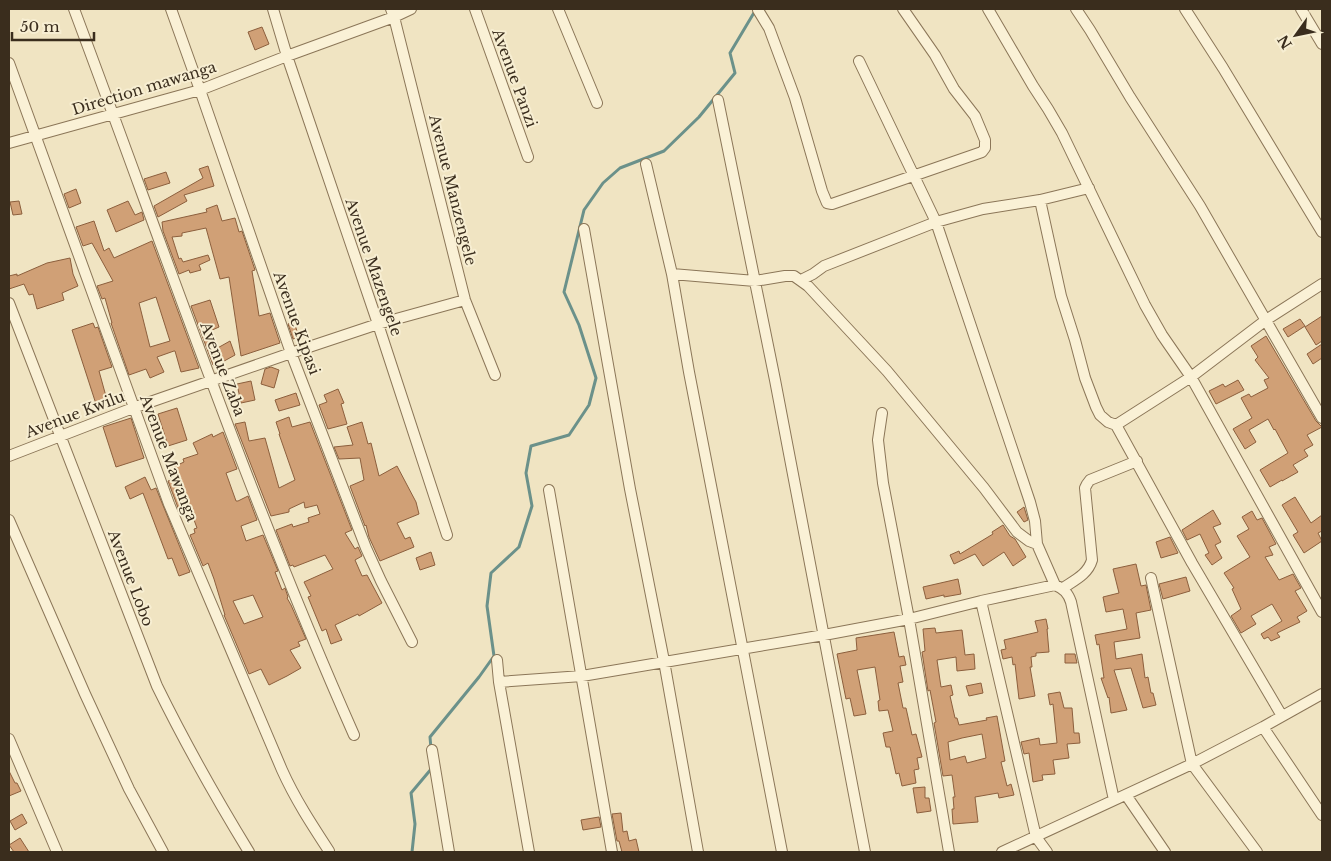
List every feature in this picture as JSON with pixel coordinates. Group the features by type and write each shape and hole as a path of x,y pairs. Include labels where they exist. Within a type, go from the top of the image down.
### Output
{"street":[{"name":"Avenue Zaba","path":"74,9 211,381 312,640 354,735"},
{"name":"Avenue Kipasi","path":"171,9 291,353 366,548 412,642"},
{"name":"Avenue Mazengele","path":"273,9 447,535"},
{"name":"Direction mawanga","path":"9,144 200,90 393,13 411,9"},
{"name":"Avenue Panzi","path":"475,9 528,157"},
{"path":"558,9 597,103"},
{"path":"758,10 769,28 795,98 822,192 827,203 832,204 982,152 985,148 985,140 975,116 954,89 903,9"},
{"path":"988,9 1062,133 1145,305 1162,335 1191,377 1322,612"},
{"path":"1076,9 1200,206 1322,418"},
{"path":"1185,9 1228,76 1322,232"},
{"path":"1301,9 1322,44"},
{"name":"Avenue Manzengele","path":"393,13 465,300 495,375"},
{"path":"859,61 936,222 1030,502 1038,544 1059,586 1068,594 1072,602 1114,800"},
{"name":"Avenue Mawanga","path":"9,63 169,504 269,742 292,792 329,851"},
{"path":"718,100 755,281 865,852"},
{"path":"646,164 672,274 688,372 782,852"},
{"path":"801,280 824,266 936,222 983,209 1040,200 1089,188"},
{"path":"1040,200 1061,296 1085,378 1096,407 1100,415 1108,422 1116,425 1192,562 1282,716"},
{"path":"584,229 630,490 664,661 698,852"},
{"path":"672,274 755,281 794,276 801,280 887,371 1018,532 1029,541 1038,544"},
{"path":"1116,425 1191,377 1266,320 1322,284"},
{"name":"Avenue Kwilu","path":"9,456 134,408 291,353 378,324 465,300"},
{"name":"Avenue Lobo","path":"9,303 157,686 179,731 249,852"},
{"path":"882,413 878,440 883,483 909,619 949,852"},
{"path":"499,682 582,676 824,635 909,619 981,601 1059,586 1087,571 1092,560 1085,488 1087,484 1090,480 1137,462"},
{"path":"549,490 612,852"},
{"path":"9,520 129,789 163,852"},
{"path":"1151,578 1192,764 1258,852"},
{"path":"981,601 1036,837 1047,852"},
{"path":"497,660 499,682 530,852"},
{"path":"1002,852 1192,764 1322,694"},
{"path":"1263,727 1322,815"},
{"path":"9,738 57,852"},
{"path":"432,750 449,852"},
{"path":"1126,795 1165,852"}],"building":[{"path":"262,27 269,44 255,50 248,32"},
{"path":"208,166 214,186 184,195 187,201 158,217 154,206 203,178 199,169"},
{"path":"166,172 170,183 148,190 144,179"},
{"path":"76,189 81,203 69,208 64,194"},
{"path":"19,201 22,214 13,215 10,202"},
{"path":"128,201 135,215 142,212 144,220 116,232 107,210"},
{"path":"217,205 222,221 235,218 239,232 242,231 255,270 252,271 259,316 270,313 280,343 241,356 229,277 220,279 206,228 182,233 182,236 172,237 179,259 181,258 183,262 208,255 210,260 199,265 201,270 190,273 189,270 179,274 163,231 162,222 207,212 206,209"},
{"path":"94,221 104,251 109,248 114,258 152,241 199,368 181,372 174,351 157,357 164,372 150,378 146,369 129,375 111,323 105,298 102,299 97,286 113,281 92,243 83,246 76,227","holes":["156,297 170,341 150,347 139,303"]},
{"path":"70,258 73,274 78,286 62,293 64,300 37,309 33,294 29,295 24,284 9,289 9,276 17,274 17,276 47,263"},
{"path":"210,300 219,327 210,331 214,350 230,341 235,355 217,365 213,365 191,306"},
{"path":"1322,316 1322,341 1316,345 1305,327"},
{"path":"1300,319 1305,326 1288,337 1283,329"},
{"path":"294,322 299,337 293,339 288,324"},
{"path":"93,323 95,328 98,327 112,367 99,371 107,400 96,404 72,330"},
{"path":"1266,336 1316,421 1322,427 1307,435 1313,445 1304,450 1308,456 1293,465 1298,472 1270,487 1260,470 1288,453 1275,429 1268,419 1249,430 1256,442 1245,449 1233,429 1252,418 1241,398 1249,394 1251,397 1268,388 1264,380 1269,378 1255,360 1258,357 1251,346"},
{"path":"1322,344 1322,358 1313,364 1307,354"},
{"path":"271,367 279,370 274,388 261,384 265,369"},
{"path":"1238,380 1244,390 1216,404 1209,391 1223,384 1225,387"},
{"path":"251,381 255,400 241,403 237,384"},
{"path":"338,389 344,403 341,404 347,424 328,429 319,405 327,402 324,395"},
{"path":"296,393 300,405 279,411 275,400"},
{"path":"177,408 187,440 168,446 158,414"},
{"path":"289,417 292,427 310,422 352,530 345,533 355,549 358,547 362,556 355,560 362,576 367,575 382,603 359,616 358,614 335,625 342,640 331,644 326,629 322,631 308,597 311,596 304,582 333,569 325,555 294,567 293,565 290,566 276,530 292,524 293,527 309,522 308,518 320,514 317,505 305,508 304,502 289,509 289,512 271,516 235,424 245,422 249,441 265,438 279,488 295,480 276,422"},
{"path":"131,418 144,458 116,467 103,427"},
{"path":"362,422 368,444 371,443 379,476 397,466 416,502 419,514 397,523 405,539 410,537 414,547 380,561 350,486 364,480 360,458 339,459 334,447 353,445 347,427"},
{"path":"223,432 237,469 226,473 236,501 248,496 257,520 241,526 246,541 263,535 278,571 275,572 282,590 285,588 287,598 306,639 298,642 300,646 290,650 301,668 269,685 261,669 249,674 224,615 208,563 203,566 190,535 195,533 194,529 197,528 190,509 180,513 168,481 171,480 167,470 184,462 183,459 198,454 193,443 212,434 213,437","holes":["253,595 263,617 244,624 233,601"]},
{"path":"145,477 151,490 156,488 190,572 179,576 172,558 168,559 143,493 130,499 125,487"},
{"path":"1295,497 1311,523 1322,515 1322,531 1318,533 1322,541 1304,553 1293,535 1298,532 1282,505"},
{"path":"1024,507 1028,520 1024,522 1017,512"},
{"path":"1213,510 1221,524 1213,527 1221,542 1215,545 1222,558 1212,565 1205,555 1209,553 1200,534 1187,540 1182,530"},
{"path":"1252,511 1257,520 1262,518 1276,544 1269,547 1273,555 1265,557 1279,580 1293,574 1301,588 1295,591 1307,611 1297,617 1300,622 1277,633 1280,637 1271,641 1268,637 1264,639 1261,634 1282,621 1272,604 1251,616 1256,624 1241,633 1231,616 1241,609 1232,589 1234,588 1224,573 1250,557 1237,536 1249,529 1242,517"},
{"path":"1003,525 1010,536 1015,539 1026,557 1013,566 1004,552 983,566 975,554 954,564 950,555 959,551 960,554 993,534 992,532"},
{"path":"1170,537 1178,553 1161,558 1156,542"},
{"path":"431,552 435,565 420,570 416,558"},
{"path":"1136,564 1141,586 1146,585 1151,610 1136,613 1140,638 1114,642 1116,659 1142,654 1145,678 1148,677 1151,693 1153,693 1156,705 1143,708 1131,668 1114,670 1127,710 1111,713 1109,697 1101,678 1104,678 1099,644 1097,645 1095,635 1127,629 1123,609 1106,612 1103,597 1119,593 1113,569"},
{"path":"1186,577 1190,591 1163,599 1159,584"},
{"path":"958,579 961,594 926,599 923,587"},
{"path":"1046,619 1049,652 1036,653 1036,656 1031,657 1032,667 1030,667 1035,696 1019,699 1015,664 1013,665 1012,657 1003,659 1001,650 1006,649 1004,640 1038,632 1035,621"},
{"path":"935,628 936,633 962,630 965,655 974,654 975,669 957,671 956,657 937,660 941,687 951,685 953,695 950,696 955,718 957,718 959,725 987,720 986,718 997,716 1005,761 1001,762 1007,786 1011,784 1014,795 999,798 998,793 975,797 978,822 953,824 952,809 954,809 953,797 955,797 952,775 943,776 934,723 936,722 930,690 928,691 922,652 925,651 923,629","holes":["982,734 986,758 967,763 965,756 950,760 948,742"]},
{"path":"894,632 899,657 904,656 906,665 900,666 903,682 898,683 903,708 906,708 912,735 916,734 922,757 917,758 919,769 914,770 916,783 902,786 899,773 896,774 890,747 886,747 883,733 893,731 888,710 879,711 878,701 880,700 875,667 857,670 866,714 854,716 850,698 846,699 837,654 857,650 856,638"},
{"path":"1065,654 1075,654 1077,663 1065,663"},
{"path":"981,683 983,693 969,696 966,686"},
{"path":"1060,692 1064,708 1072,708 1074,733 1079,733 1080,743 1067,744 1069,758 1053,760 1055,774 1042,775 1043,780 1033,782 1029,753 1024,754 1021,742 1039,738 1040,745 1057,743 1053,704 1050,705 1048,694"},
{"path":"9,771 21,791 9,796"},
{"path":"925,787 925,798 929,798 931,811 917,813 913,788"},
{"path":"621,813 623,832 627,831 629,841 636,839 639,852 622,852 619,841 617,841 612,814"},
{"path":"22,814 27,823 15,830 10,821"},
{"path":"599,817 601,827 583,830 581,820"},
{"path":"20,838 29,852 14,852 9,845"}],"waterway":[{"path":"431,749 430,737 494,656 487,606 491,573 519,547 532,506 526,473 531,446 569,435 589,405 596,378 579,325 564,292 584,210 603,183 620,168 664,151 699,117 735,73 730,53 755,11"},
{"path":"412,852 415,824 411,793 432,766"}]}
